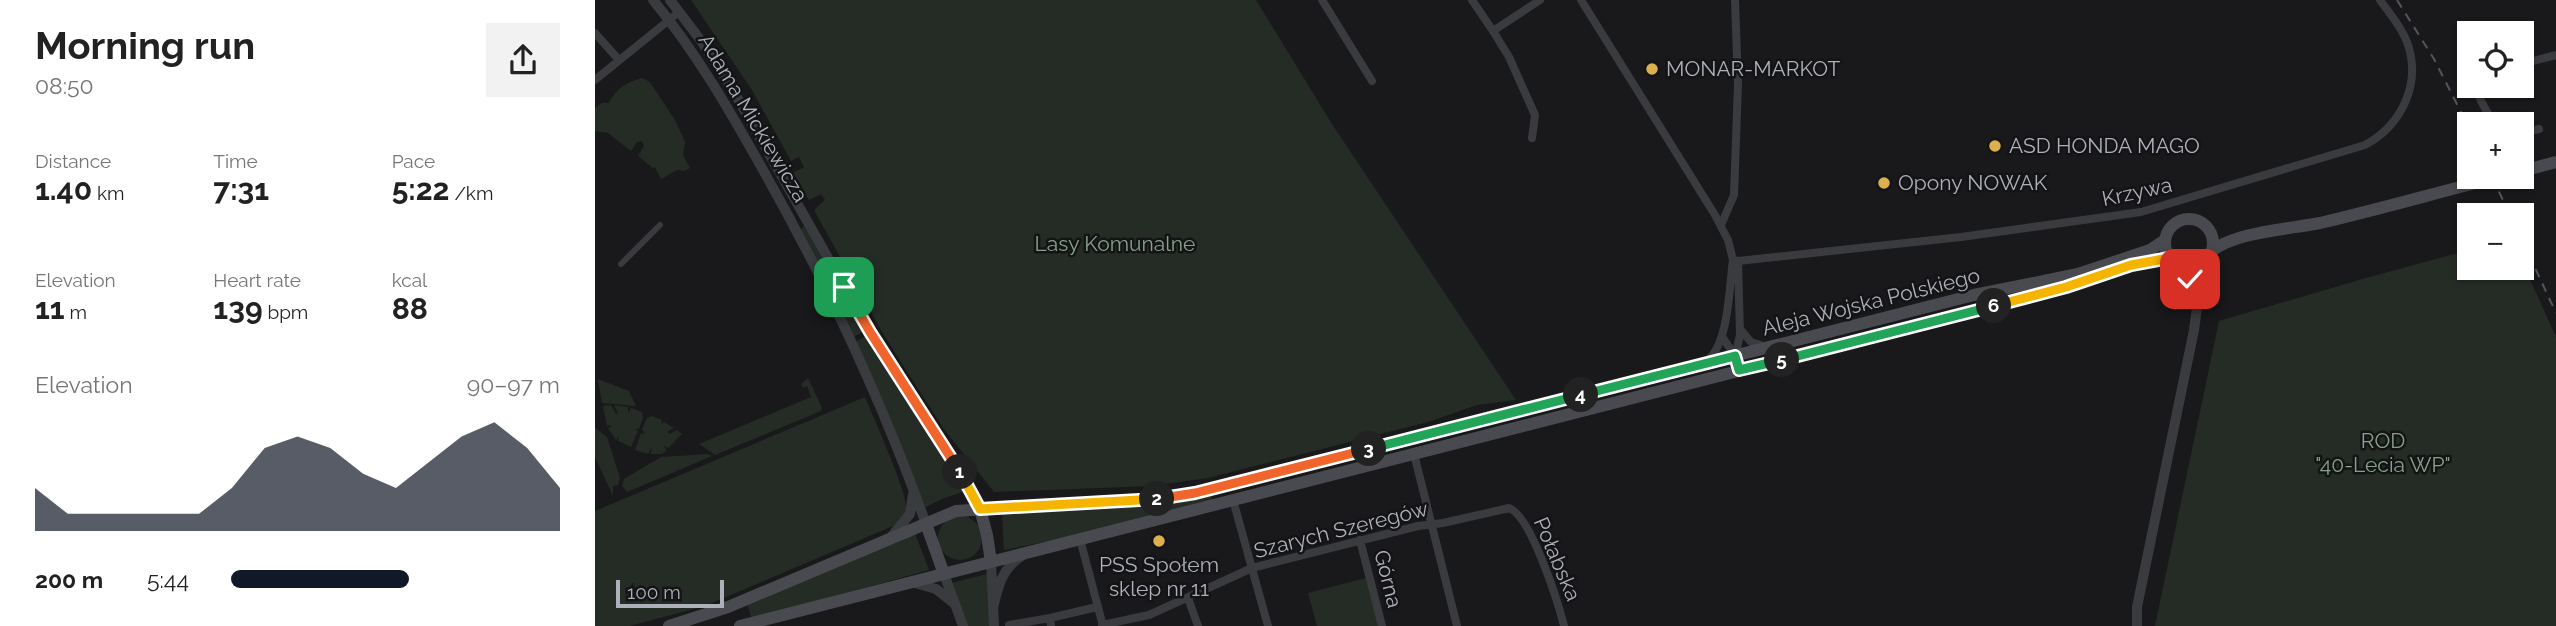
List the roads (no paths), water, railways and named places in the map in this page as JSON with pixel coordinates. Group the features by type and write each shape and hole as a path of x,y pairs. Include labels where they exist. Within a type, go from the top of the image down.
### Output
{"main road":[{"path":"2534,168 2556,162"},
{"path":"2257,234 2220,234 2197,220 2183,220 2170,228 2165,240 2169,258 2186,267 2195,266 2223,244 2257,234 2328,221 2457,188"},
{"path":"2207,257 2213,242 2208,229"},
{"name":"Aleja Wojska Polskiego","path":"926,524 956,511 1183,496 2002,288 2078,274 2150,250 2165,240"},
{"name":"Aleja Wojska Polskiego","path":"944,574 2066,287 2131,265 2169,258"},
{"path":"1848,327 1851,342"},
{"path":"1461,426 1464,440"},
{"path":"980,509 991,562"},
{"path":"669,626 728,607 926,524 944,574 740,626"}],"street":[{"name":"Adama Mickiewicza","path":"653,0 719,92 793,223 871,383 926,524"},
{"name":"Adama Mickiewicza","path":"670,0 728,82 870,332 964,479 980,509"},
{"path":"1322,0 1372,81"},
{"path":"1472,0 1509,57 1535,115 1532,138"},
{"path":"1493,31 1541,0"},
{"path":"1581,0 1721,225 1736,261 1740,329 1735,356"},
{"path":"1721,225 1734,195 1738,84 1735,0"},
{"name":"Krzywa","path":"1736,261 1961,237 2141,212 2365,145 2396,120 2408,99 2412,75 2410,53 2404,34 2380,0"},
{"path":"595,80 679,12"},
{"path":"595,33 619,61"},
{"path":"2534,61 2556,55"},
{"path":"2534,131 2539,130"},
{"name":"Adama Mickiewicza","path":"793,223 805,217"},
{"path":"621,264 660,225"},
{"path":"2130,626 2137,607 2207,257"},
{"path":"1698,365 1711,358 1723,338 1736,261"},
{"path":"2186,267 2195,310"},
{"path":"1740,329 1751,342 1774,346"},
{"path":"1723,338 1735,356 1739,370"},
{"path":"1414,454 1457,626"},
{"path":"890,539 911,514 913,488"},
{"path":"1233,500 1268,626"},
{"name":"Szarych Szeregów","path":"1102,626 1137,622 1252,568 1360,540 1513,508"},
{"name":"Połabska","path":"1513,508 1524,523 1542,562 1564,626"},
{"path":"1080,539 1102,626"},
{"name":"Górna","path":"1360,540 1382,626"},
{"path":"993,608 1001,577 1010,565 1025,553"},
{"path":"991,562 994,626"},
{"path":"944,574 963,626"},
{"path":"903,584 929,586 955,604"},
{"path":"1188,598 1198,626"},
{"path":"1009,625 1050,622 1097,607"},
{"path":"2137,607 2137,626"}],"railway":[{"path":"2397,0 2434,59 2461,112"},
{"path":"2498,189 2504,203"},
{"path":"2534,266 2556,313"}],"place":[{"name":"MONAR-MARKOT","path":"1652,69"},
{"name":"ASD HONDA MAGO","path":"1995,146"},
{"name":"Opony NOWAK","path":"1884,183"},
{"name":"PSS Społem sklep nr 11","path":"1159,541"}],"park label":[{"name":"Lasy Komunalne","path":"1115,244"},
{"name":"ROD \"40-Lecia WP\"","path":"2383,453"}]}
